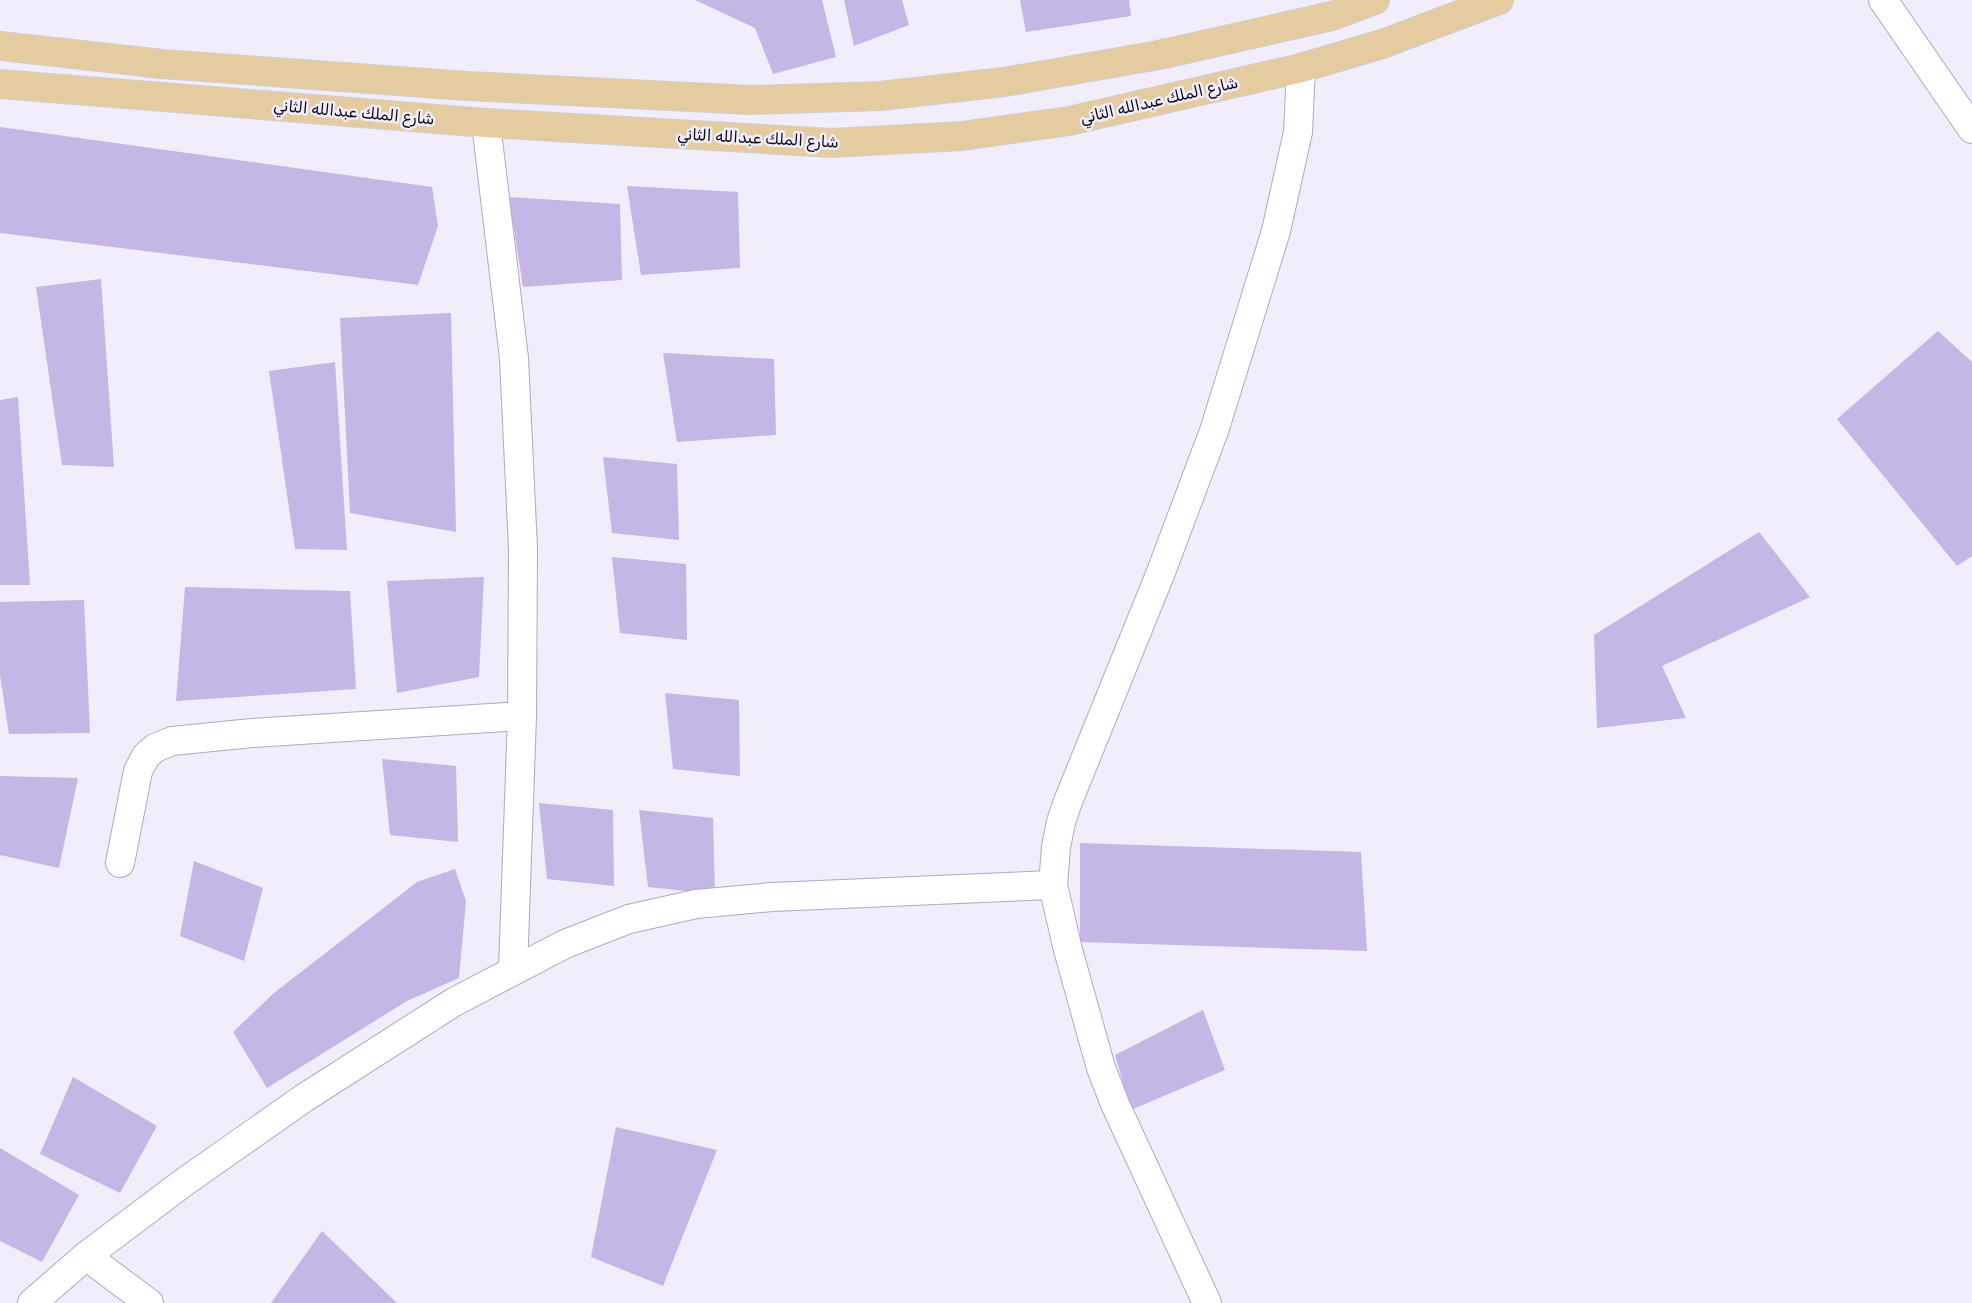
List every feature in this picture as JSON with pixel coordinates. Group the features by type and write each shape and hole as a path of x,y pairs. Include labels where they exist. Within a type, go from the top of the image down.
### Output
{"main road":[{"name":"شارع الملك عبدالله الثاني","path":"0,46 162,64 467,86 751,100 880,96 1004,82 1159,55 1336,8 1375,0"},
{"name":"شارع الملك عبدالله الثاني","path":"0,84 486,123 832,143 962,136 1069,121 1301,68 1382,44 1499,0"}],"street":[{"path":"1883,0 1972,129"},
{"path":"1207,1303 1132,1144 1104,1077 1068,950 1053,886 1056,848 1061,822 1161,572 1214,430 1276,231 1298,132 1301,68"},
{"path":"486,123 514,358 523,549 522,716 513,970"},
{"path":"120,862 138,772 146,756 156,748 172,742 252,733 522,716"},
{"path":"32,1303 86,1256 183,1183 304,1098 454,1002 565,944 629,919 696,904 772,896 1053,886"},
{"path":"86,1256 150,1303"}],"building":[{"path":"695,0 822,0 836,57 773,74 755,28"},
{"path":"844,0 902,0 909,25 854,46"},
{"path":"1020,0 1129,0 1131,16 1026,32"},
{"path":"0,127 432,187 438,226 418,285 0,233"},
{"path":"627,186 738,192 740,268 641,275"},
{"path":"509,197 620,204 622,280 523,287"},
{"path":"101,279 114,467 62,465 36,287"},
{"path":"451,313 456,532 350,513 340,318"},
{"path":"1938,331 1972,362 1972,556 1957,566 1837,419"},
{"path":"663,353 774,359 776,435 677,442"},
{"path":"335,362 347,550 295,549 269,371"},
{"path":"18,397 30,585 0,585 0,400"},
{"path":"603,457 677,464 679,540 612,533"},
{"path":"1759,532 1810,597 1662,666 1686,718 1597,728 1594,635"},
{"path":"612,557 686,564 687,640 620,633"},
{"path":"484,577 479,677 397,693 387,581"},
{"path":"185,587 350,591 356,689 176,701"},
{"path":"84,600 90,733 9,734 0,675 0,602"},
{"path":"665,693 739,700 740,776 673,769"},
{"path":"382,759 456,766 458,842 390,835"},
{"path":"0,776 78,778 59,868 0,855"},
{"path":"539,803 613,810 614,886 547,879"},
{"path":"639,810 713,818 715,894 648,887"},
{"path":"1080,843 1361,852 1367,951 1080,942"},
{"path":"194,861 263,888 244,961 180,936"},
{"path":"455,869 466,901 459,978 407,1001 267,1088 233,1032 274,993 417,882"},
{"path":"1203,1010 1225,1070 1131,1110 1115,1055"},
{"path":"73,1077 157,1126 120,1193 40,1154"},
{"path":"616,1127 717,1150 663,1286 591,1257"},
{"path":"0,1148 79,1195 42,1262 0,1241"},
{"path":"322,1231 397,1303 271,1303"}]}
